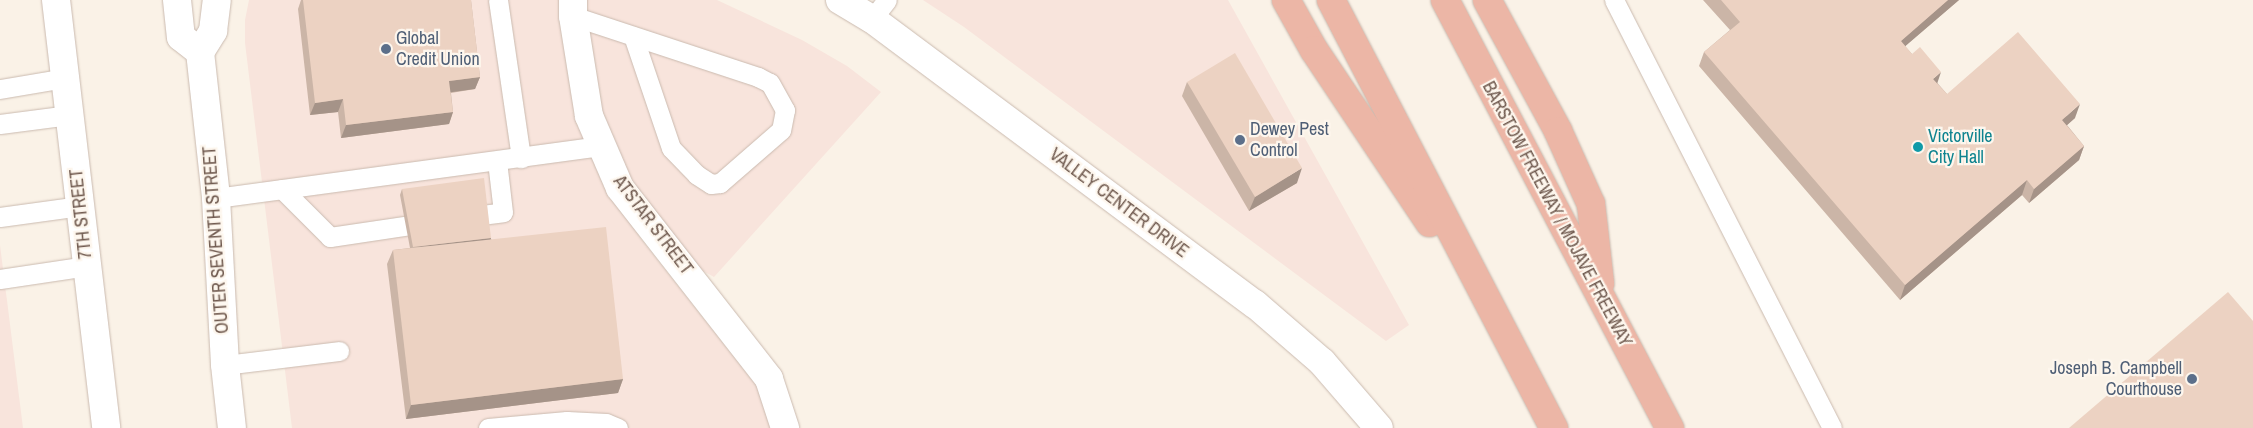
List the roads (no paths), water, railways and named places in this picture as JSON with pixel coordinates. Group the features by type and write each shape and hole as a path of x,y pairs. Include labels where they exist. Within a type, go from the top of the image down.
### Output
{"highway":[{"path":"1286,0 1314,50 1507,337"},
{"path":"1331,0 1554,428"},
{"name":"BARSTOW FREEWAY / MOJAVE FREEWAY","path":"1445,0 1670,428"},
{"path":"1487,0 1558,132 1591,204 1602,299"}],"street":[{"name":"7TH STREET","path":"56,0 106,428"},
{"path":"177,0 181,37 200,52 213,31 218,0"},
{"name":"VALLEY CENTER DRIVE","path":"840,0 880,9 1255,304 1322,362 1379,428"},
{"name":"ATSTAR STREET","path":"573,8 589,116 600,146 620,188 769,379 785,428"},
{"name":"OUTER SEVENTH STREET","path":"200,52 216,198 225,365 232,428"}],"lane":[{"path":"498,0 521,158"},
{"path":"1614,0 1832,428"},
{"path":"573,8 633,36 770,83 786,110 781,130 720,184 711,184 697,175 671,148 633,36"},
{"path":"0,89 65,78"},
{"path":"0,124 69,114"},
{"path":"216,198 600,146"},
{"path":"282,189 330,237 503,212 497,161"},
{"path":"0,217 80,206"},
{"path":"0,279 87,266"},
{"path":"225,365 339,351"},
{"path":"488,428 567,421 606,423 618,428"}],"place":[{"name":"Global Credit Union","path":"386,49"},
{"name":"Dewey Pest Control","path":"1240,140"},
{"name":"Victorville City Hall","path":"1918,147"},
{"name":"Joseph B. Campbell Courthouse","path":"2192,379"}]}
